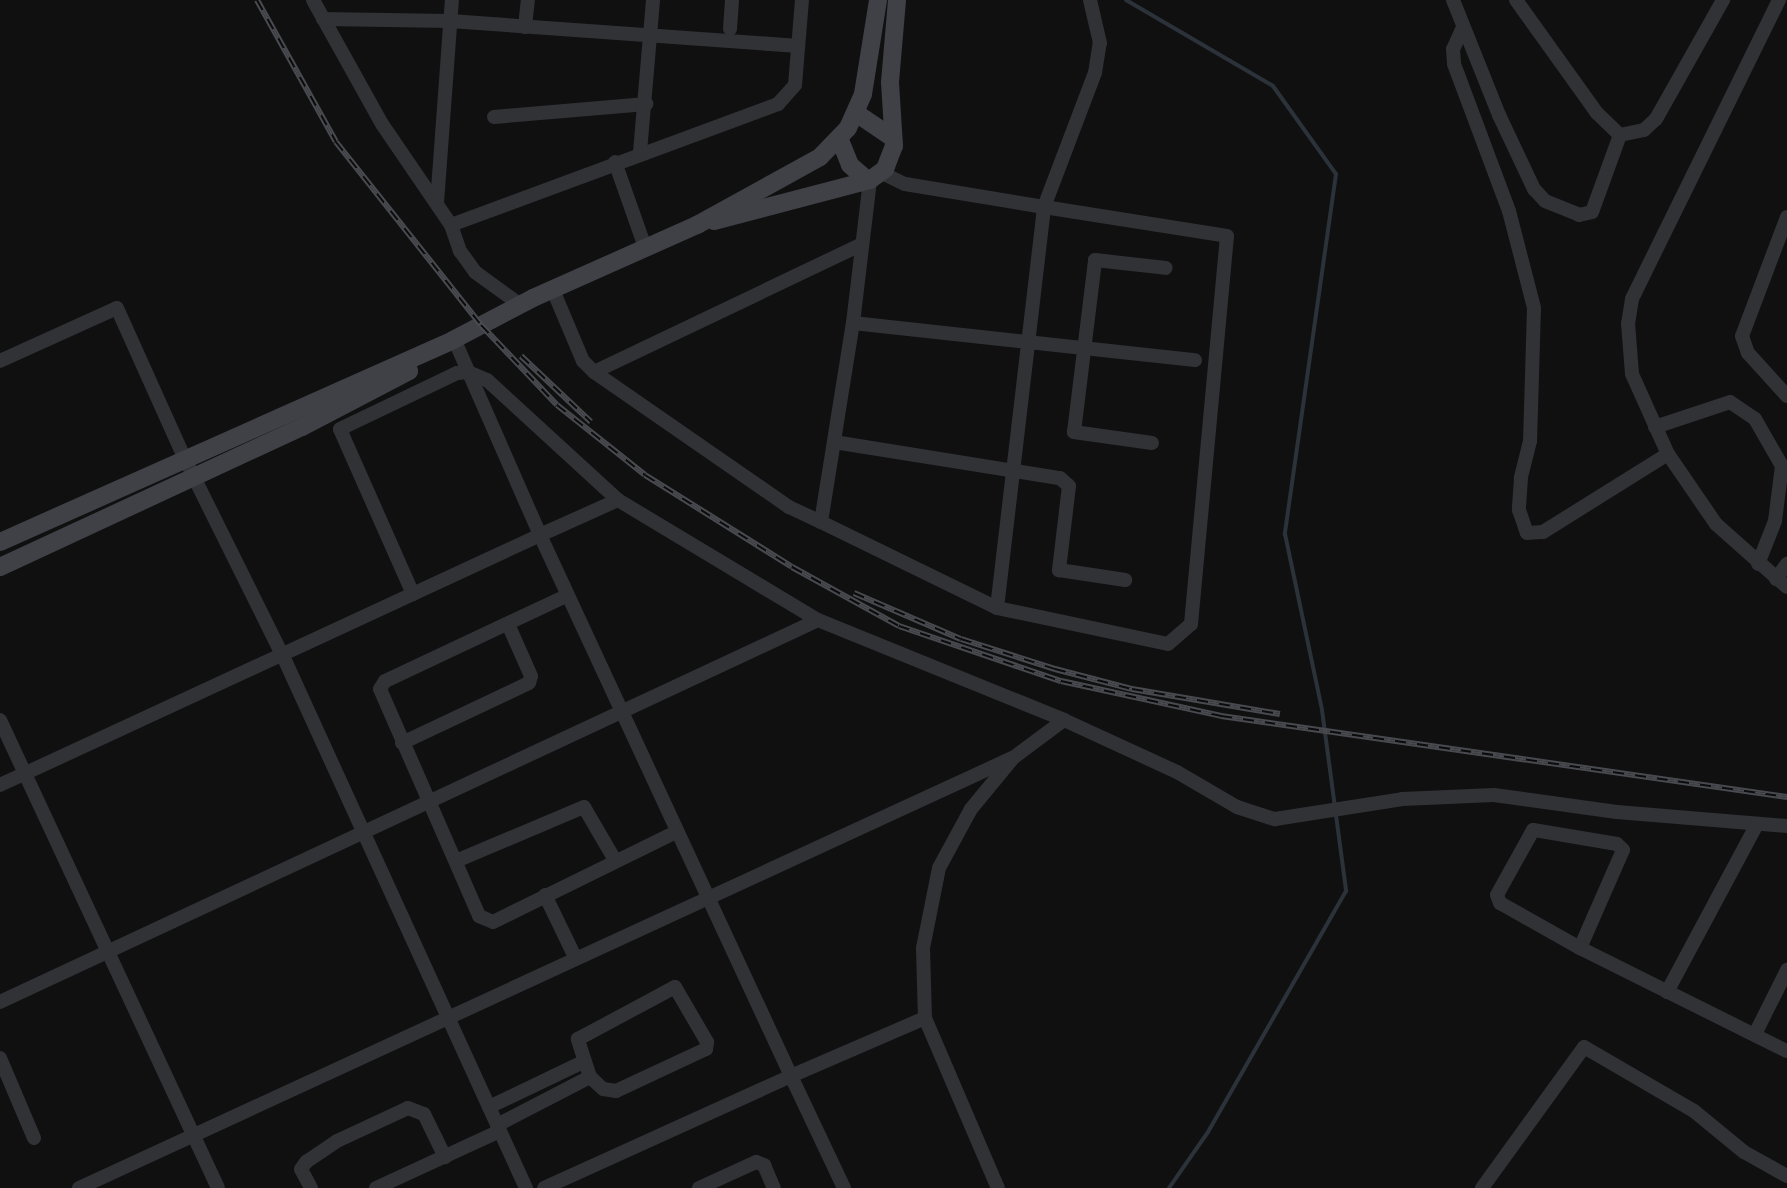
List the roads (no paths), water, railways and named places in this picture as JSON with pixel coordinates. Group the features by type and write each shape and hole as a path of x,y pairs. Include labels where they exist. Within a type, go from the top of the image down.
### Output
{"main road":[{"path":"0,567 194,476 327,403 519,304 697,225 820,157 840,140 856,113 874,45 878,0"},
{"path":"697,225 873,178 891,161 893,138 890,82 897,0"},
{"path":"856,113 893,138"},
{"path":"840,140 850,165 873,178"},
{"path":"0,542 185,459 458,348 526,314 554,290"}],"street":[{"path":"313,0 382,124 451,225 460,251 476,272 519,304"},
{"path":"437,203 452,0"},
{"path":"525,27 528,0"},
{"path":"640,152 646,104 653,0"},
{"path":"730,29 732,0"},
{"path":"451,225 640,152 778,104 795,85 802,0"},
{"path":"997,608 1015,467 1026,343 1044,207 1095,73 1100,44 1090,0"},
{"path":"1453,0 1526,174 1545,201 1579,216 1592,212 1620,135"},
{"path":"1516,0 1601,119 1620,135"},
{"path":"1620,135 1644,130 1656,119 1723,0"},
{"path":"1787,18 1776,6 1632,299 1632,374 1668,454 1700,504 1758,564 1782,583 1787,564"},
{"path":"323,19 450,21 798,46"},
{"path":"1463,27 1453,50 1454,64 1509,211 1534,308 1530,441 1521,478 1519,510 1527,533 1543,532 1668,454"},
{"path":"494,117 646,104"},
{"path":"615,162 645,247"},
{"path":"554,290 583,361 594,372 789,507 997,608 1168,644 1191,624 1227,236 873,178 862,244 853,322 820,522"},
{"path":"1787,218 1742,336 1748,353 1787,396"},
{"path":"594,372 862,244"},
{"path":"1152,443 1074,432 1095,260 1166,268"},
{"path":"0,361 117,308 185,459 283,656 526,1188"},
{"path":"853,322 1195,360"},
{"path":"458,348 566,597 844,1188"},
{"path":"340,429 468,372 487,380 618,500 818,620 1064,720 1177,772 1257,816 1298,818 1447,795 1494,795 1787,826"},
{"path":"1655,427 1730,402 1755,418 1782,466 1775,521 1758,564"},
{"path":"327,403 413,594"},
{"path":"834,442 1015,467 1060,478 1068,486 1059,570 1125,580"},
{"path":"0,785 618,500"},
{"path":"566,597 382,683 380,692 479,916 486,922 676,832"},
{"path":"0,1002 109,954 818,620"},
{"path":"402,743 529,683 531,676 508,624"},
{"path":"0,720 218,1188"},
{"path":"998,1188 925,1018 923,948 939,868 971,809 1014,758 1064,720"},
{"path":"79,1188 708,895 1014,758"},
{"path":"456,861 584,807 615,860"},
{"path":"1667,992 1757,824"},
{"path":"1580,948 1623,850 1617,844 1531,831 1497,898 1580,948 1787,1051"},
{"path":"545,896 575,957"},
{"path":"1755,1034 1787,970"},
{"path":"675,987 707,1042 703,1051 616,1091 603,1089 590,1077 583,1062 577,1041 584,1033 675,987"},
{"path":"544,1188 790,1076 925,1018"},
{"path":"1482,1188 1584,1047 1694,1111 1744,1152 1787,1176"},
{"path":"0,1058 34,1138"},
{"path":"489,1107 583,1062"},
{"path":"376,1188 445,1157 590,1077"},
{"path":"311,1188 301,1169 306,1162 408,1108 424,1114 445,1157"},
{"path":"699,1188 756,1161 764,1165 774,1188"}],"waterway":[{"path":"1126,0 1273,86 1336,174 1285,534 1322,710 1346,891 1208,1132 1169,1188"}],"railway":[{"path":"257,0 336,142 481,325 557,405 645,475 792,567 899,626 1061,681 1221,716 1787,797"},
{"path":"521,356 591,422"},
{"path":"854,593 961,639 1055,669 1132,689 1280,714"}]}
